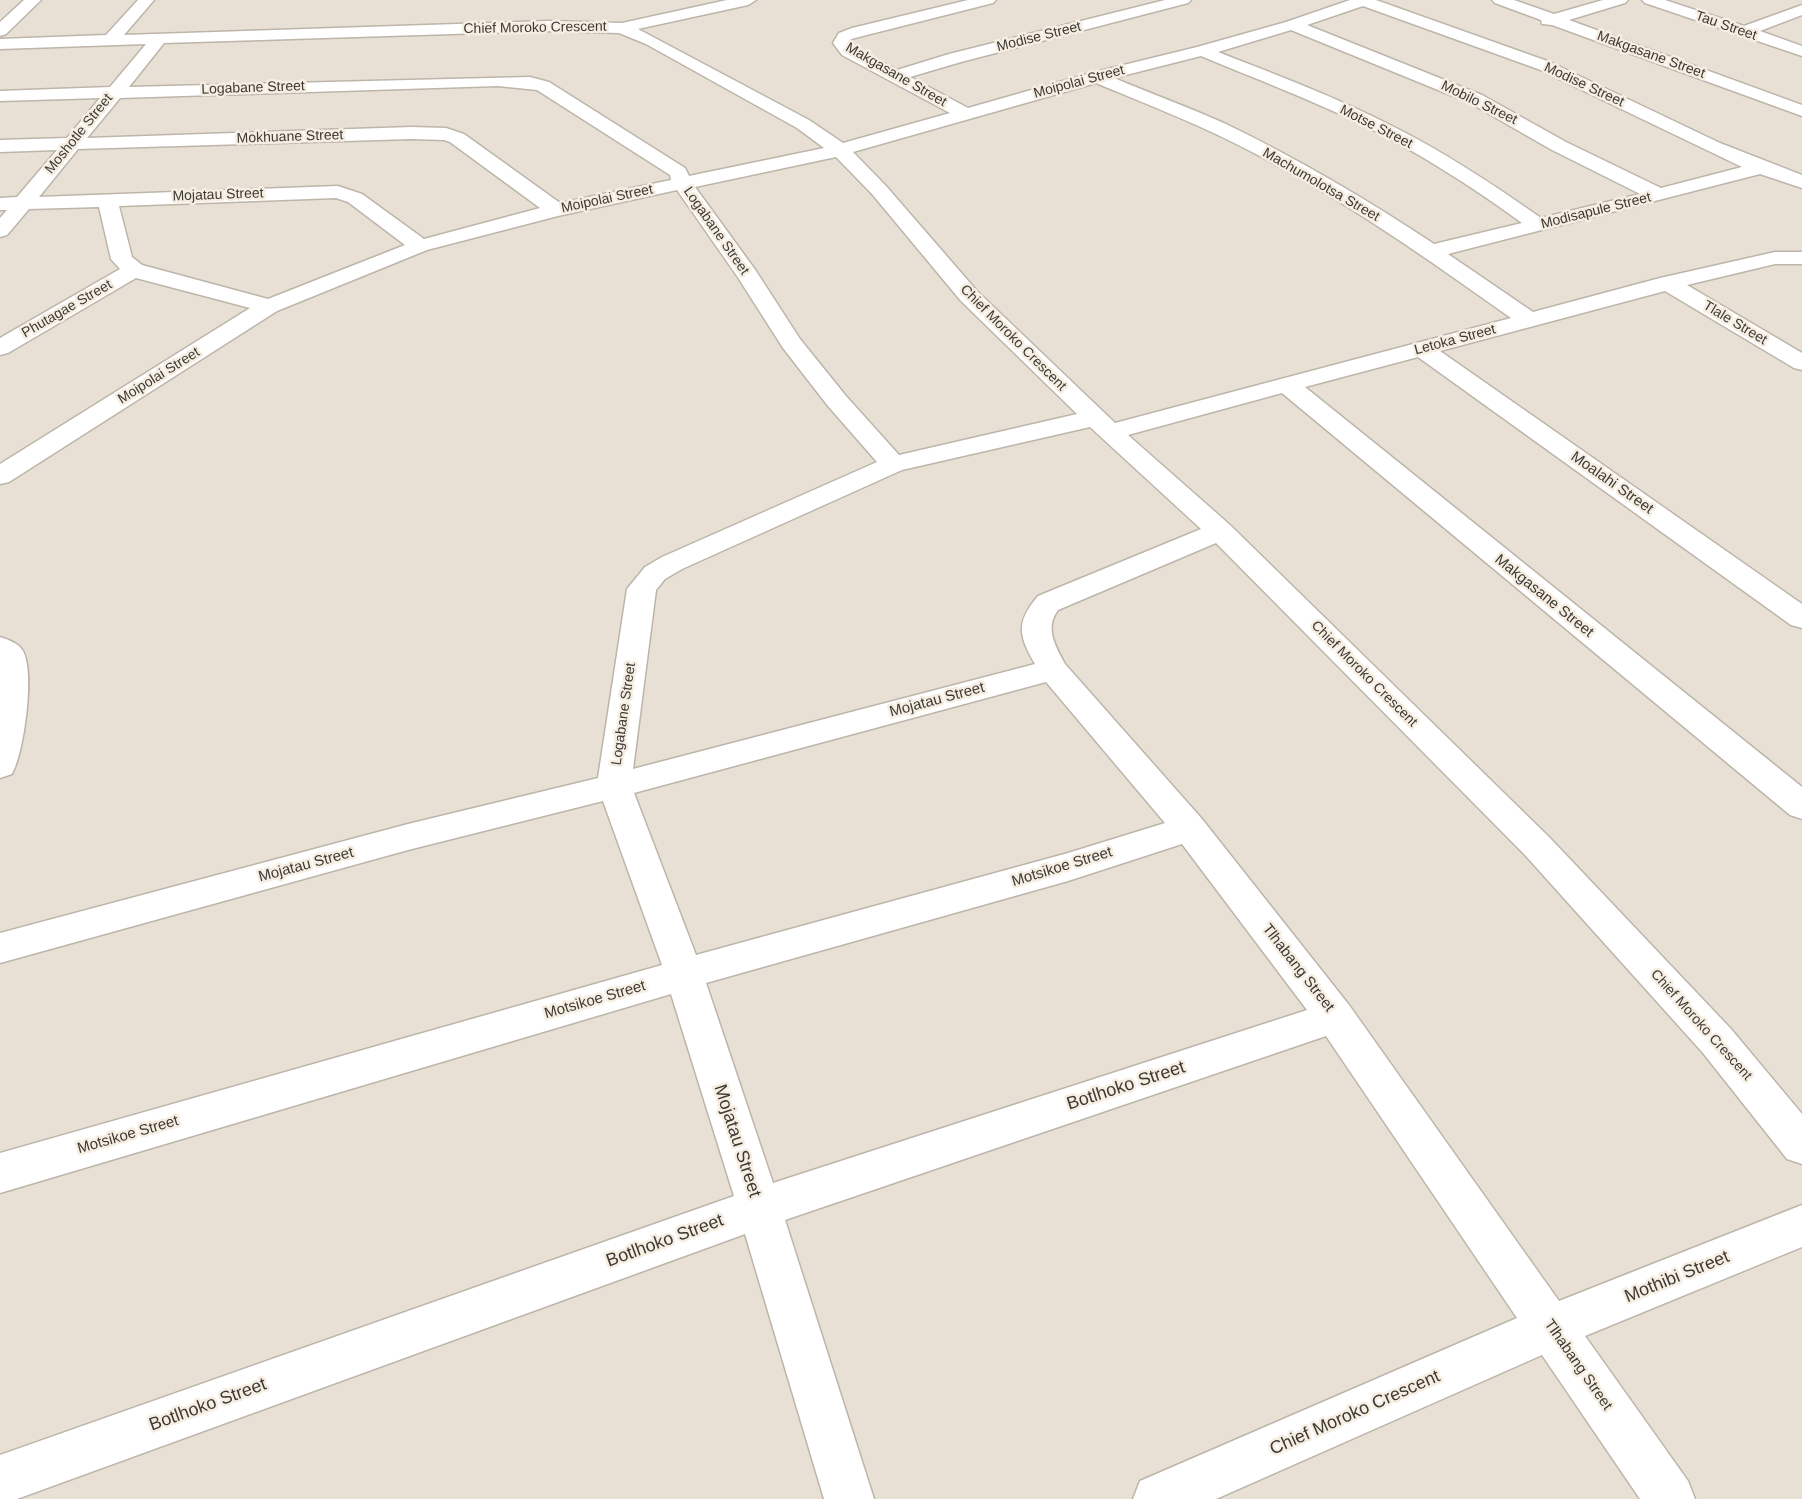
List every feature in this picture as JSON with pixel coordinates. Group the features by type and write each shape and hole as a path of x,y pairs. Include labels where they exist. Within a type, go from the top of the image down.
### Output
{"street":[{"path":"0,31 33,0"},
{"path":"111,40 146,0"},
{"path":"621,28 748,0"},
{"name":"Makgasane Street","path":"964,113 848,51 840,43 842,39 858,31 988,0"},
{"name":"Modise Street","path":"896,76 955,58 1181,0"},
{"name":"Modise Street","path":"1362,0 1483,41 1570,77 1759,168 1802,182"},
{"name":"Moipolai Street","path":"0,476 269,306 420,246 556,210 840,150 964,113 1202,51 1292,25 1362,0"},
{"name":"Makgasane Street","path":"1500,0 1802,111"},
{"path":"1523,28 1620,0"},
{"name":"Tau Street","path":"1650,0 1802,51"},
{"path":"1786,0 1802,5"},
{"path":"1743,32 1802,10"},
{"name":"Chief Moroko Crescent","path":"0,44 159,39 495,19 621,28 652,41 803,124 840,150 879,190 969,296 1102,425 1220,531 1536,846 1717,1041 1802,1145"},
{"name":"Mobilo Street","path":"1292,25 1476,99 1559,146 1659,195"},
{"path":"1483,41 1503,34"},
{"name":"Moshotle Street","path":"0,231 159,39"},
{"name":"Motse Street","path":"1202,51 1319,99 1394,134 1500,197 1538,225"},
{"name":"Machumolotsa Street","path":"1097,77 1223,130 1312,179 1433,251 1529,320"},
{"name":"Logabane Street","path":"0,96 498,81 530,82 543,86 678,172 683,184 748,276 790,343 892,465 672,563 648,579 642,589 614,786"},
{"name":"Mokhuane Street","path":"0,146 411,133 446,134 468,144 556,210"},
{"name":"Modisapule Street","path":"1433,251 1759,168"},
{"name":"Mojatau Street","path":"0,204 338,192 355,198 420,246"},
{"path":"107,200 122,259 134,270 153,277 177,281 269,306"},
{"name":"Letoka Street","path":"892,465 1102,425 1287,386 1668,283 1775,258 1802,258"},
{"name":"Phutagae Street","path":"0,348 134,270"},
{"name":"Tlale Street","path":"1668,283 1802,363"},
{"name":"Moalahi Street","path":"1422,349 1802,618"},
{"name":"Makgasane Street","path":"1287,386 1802,806"},
{"name":"Tlhabang Street","path":"1220,531 1048,603 1036,616 1035,626 1040,644 1053,670 1190,828 1335,1017 1670,1499"},
{"path":"0,647 9,654 12,665 9,733 0,766"},
{"name":"Mojatau Street","path":"0,948 408,837 614,786 1053,670"},
{"name":"Mojatau Street","path":"614,786 684,974 849,1499"},
{"name":"Motsikoe Street","path":"0,1173 684,974 1068,867 1190,828"},
{"name":"Botlhoko Street","path":"0,1480 759,1208 1335,1017"},
{"name":"Mothibi Street","path":"1551,1327 1802,1226"},
{"name":"Chief Moroko Crescent","path":"1158,1499 1551,1327"}]}
